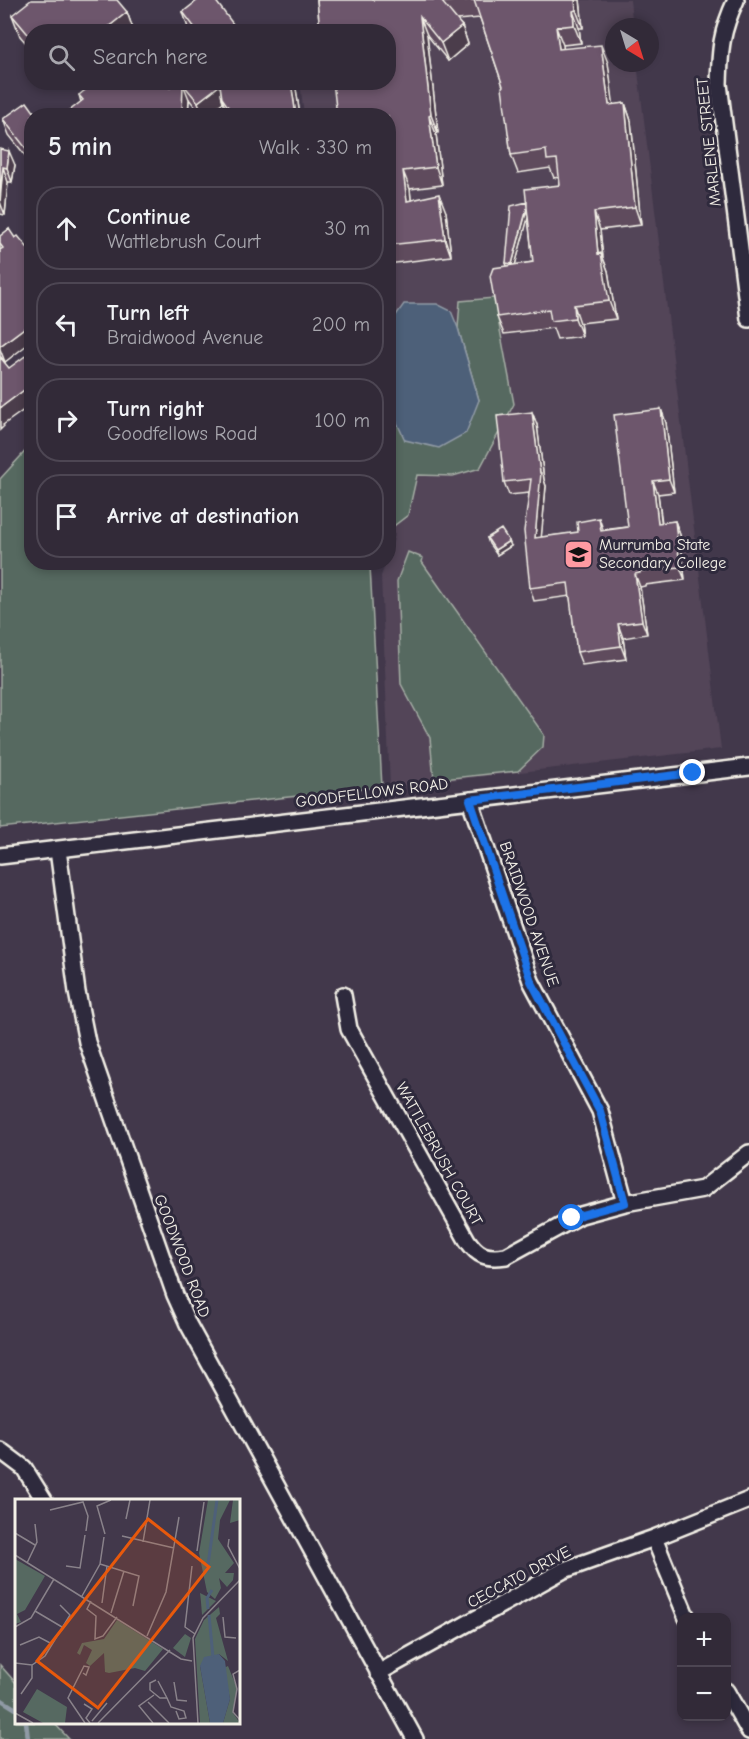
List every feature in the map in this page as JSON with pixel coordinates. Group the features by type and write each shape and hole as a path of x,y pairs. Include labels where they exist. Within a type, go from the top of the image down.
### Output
{"street":[{"name":"MARLENE STREET","path":"736,0 725,23 719,84 742,221 749,319"},
{"name":"GOODFELLOWS ROAD","path":"0,856 749,767"},
{"name":"BRAIDWOOD AVENUE","path":"470,800 531,981 600,1111 625,1203"},
{"name":"GOODWOOD ROAD","path":"58,850 77,992 87,1042 175,1295 188,1324 415,1739"},
{"name":"WATTLEBRUSH COURT","path":"343,995 349,1029 467,1240 481,1256 493,1258 506,1256 581,1215 625,1203 703,1189 749,1153"},
{"path":"0,1450 24,1468 43,1499"},
{"name":"CECCATO DRIVE","path":"378,1673 564,1570 654,1538 749,1500"},
{"path":"654,1538 685,1613"},
{"path":"731,1700 749,1731"}],"shaded area":[{"name":"Murrumba State Secondary College","path":"319,0 630,0 632,18 605,18 605,72 638,72 721,749 390,787 381,576 383,570 396,570 396,108 303,108 301,90 396,90 396,24 321,24"}],"green space":[{"path":"494,298 514,404 480,468 453,476 417,475 408,515 396,524 396,411 479,400 458,328 460,301"},
{"path":"24,453 24,570 370,570 382,787 0,828 0,479"},
{"path":"408,552 423,558 422,562 544,735 543,747 518,771 434,780 430,738 401,684 397,581"},
{"path":"0,1665 15,1682 15,1724 55,1724 69,1739 0,1739"}],"water":[{"path":"404,304 437,304 451,311 458,328 479,400 466,433 439,448 405,440 396,421 396,315"}],"building":[{"path":"31,0 117,0 127,12 112,24 24,24 24,29 12,15"},
{"path":"198,0 215,0 233,24 192,24 183,12"},
{"path":"317,0 472,0 442,2 462,26 441,43 420,17 436,167 403,171 407,201 439,194 445,239 396,244 396,108 336,108 334,90 396,90 396,24 319,24"},
{"path":"474,0 575,0 574,25 556,27 559,49 601,45 609,105 625,103 635,207 594,212 598,254 601,253 609,301 574,305 575,318 551,321 549,309 497,317 490,276 493,268 533,262 525,189 560,185 557,159 547,160 546,150 511,155 503,86"},
{"path":"85,90 183,90 182,108 73,108 83,100 79,95"},
{"path":"188,90 214,90 198,102"},
{"path":"221,90 292,90 295,108 229,108 222,98"},
{"path":"27,102 31,108 24,108 24,146 3,119"},
{"path":"0,149 9,151 7,168 3,167 0,193"},
{"path":"527,202 512,264 506,263 511,206"},
{"path":"9,229 15,238 18,236 24,243 24,328 0,346 0,250 3,248 0,244 0,236"},
{"path":"0,357 9,368 24,357 24,390 0,408"},
{"path":"661,409 669,479 653,481 658,523 675,521 680,567 640,571 635,574 642,621 618,624 621,646 577,652 568,583 530,588 524,531 531,479 504,482 497,416 532,412 541,473 535,538 578,532 577,522 599,518 601,531 628,527 614,415"},
{"path":"501,529 509,541 495,550 487,538"}],"waterway":[{"path":"0,1699 15,1708"},
{"path":"26,1724 28,1739"}],"place":[{"name":"Murrumba State Secondary College","path":"578,554"}],"route":[{"path":"572,1218 625,1203 596,1100 531,981 470,800 693,773"}]}
